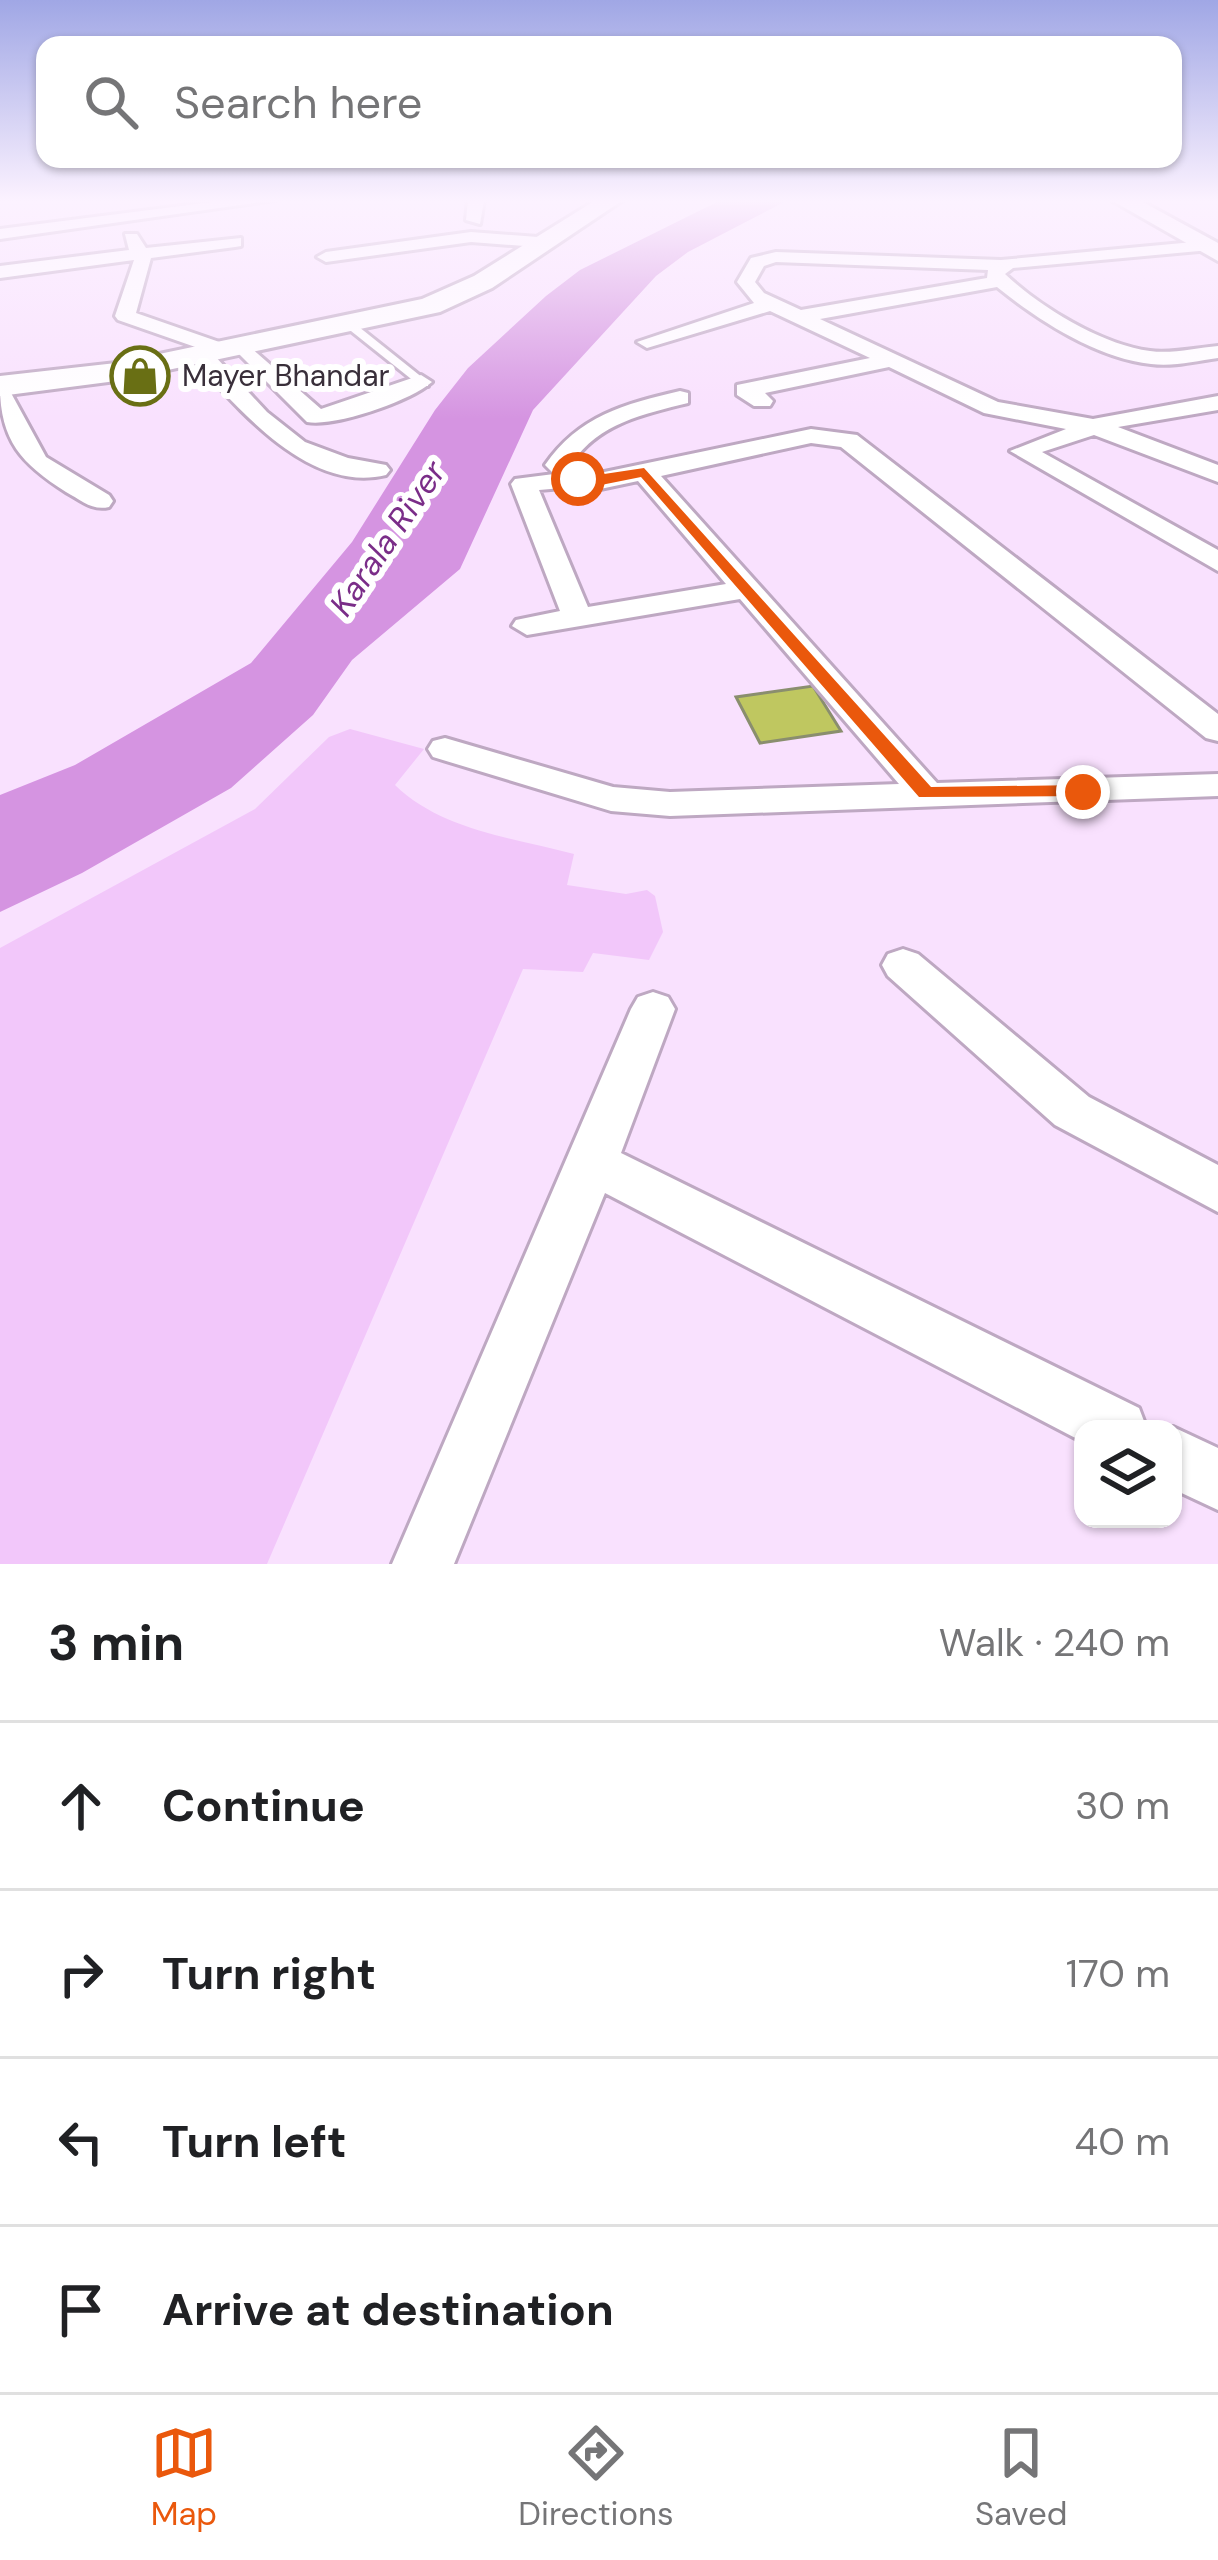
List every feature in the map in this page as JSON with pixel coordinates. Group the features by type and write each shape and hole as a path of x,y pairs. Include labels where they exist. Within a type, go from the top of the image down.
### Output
{"street":[{"path":"136,273 124,316 222,350 315,417 335,415 423,383"},
{"path":"100,501 36,462 0,388 87,378 348,324 460,294 493,273"},
{"path":"751,273 746,282 751,292 772,304 992,408 1096,427 1218,473"},
{"path":"803,316 1001,273 1102,341 1151,358 1218,403"},
{"path":"647,342 772,304"},
{"path":"222,350 296,451 352,468 377,470"},
{"path":"1151,358 1218,352"},
{"path":"762,401 745,390 890,361"},
{"path":"680,398 631,410 574,437 558,465 586,484 811,436 848,440 1218,731"},
{"path":"1218,403 1118,418 1022,451 1218,562"},
{"path":"644,472 926,793"},
{"path":"577,617 524,484 578,479"},
{"path":"526,626 748,589"},
{"path":"445,749 610,799 747,804 926,793 1218,785"},
{"path":"903,965 1072,1111 1218,1190"},
{"path":"424,1564 653,1009"},
{"path":"593,1163 1100,1420"},
{"path":"1182,1462 1218,1480"}],"lane":[{"path":"348,324 423,383"}],"shaded area":[{"path":"350,729 424,749 395,785 434,813 479,830 574,854 567,885 626,894 647,890 655,896 663,932 649,960 593,953 583,972 523,969 267,1564 0,1564 0,948 255,809 329,737"}],"water":[{"name":"Karala River","path":"576,273 660,273 533,410 460,569 352,660 313,715 231,788 82,873 0,912 0,795 75,765 251,663 352,542 435,410 468,368"}],"building":[{"path":"813,686 841,731 760,743 736,697"}],"place":[{"name":"Mayer Bhandar","path":"140,376"}],"route":[{"path":"578,479 586,484 644,472 926,793 1083,792"}]}
